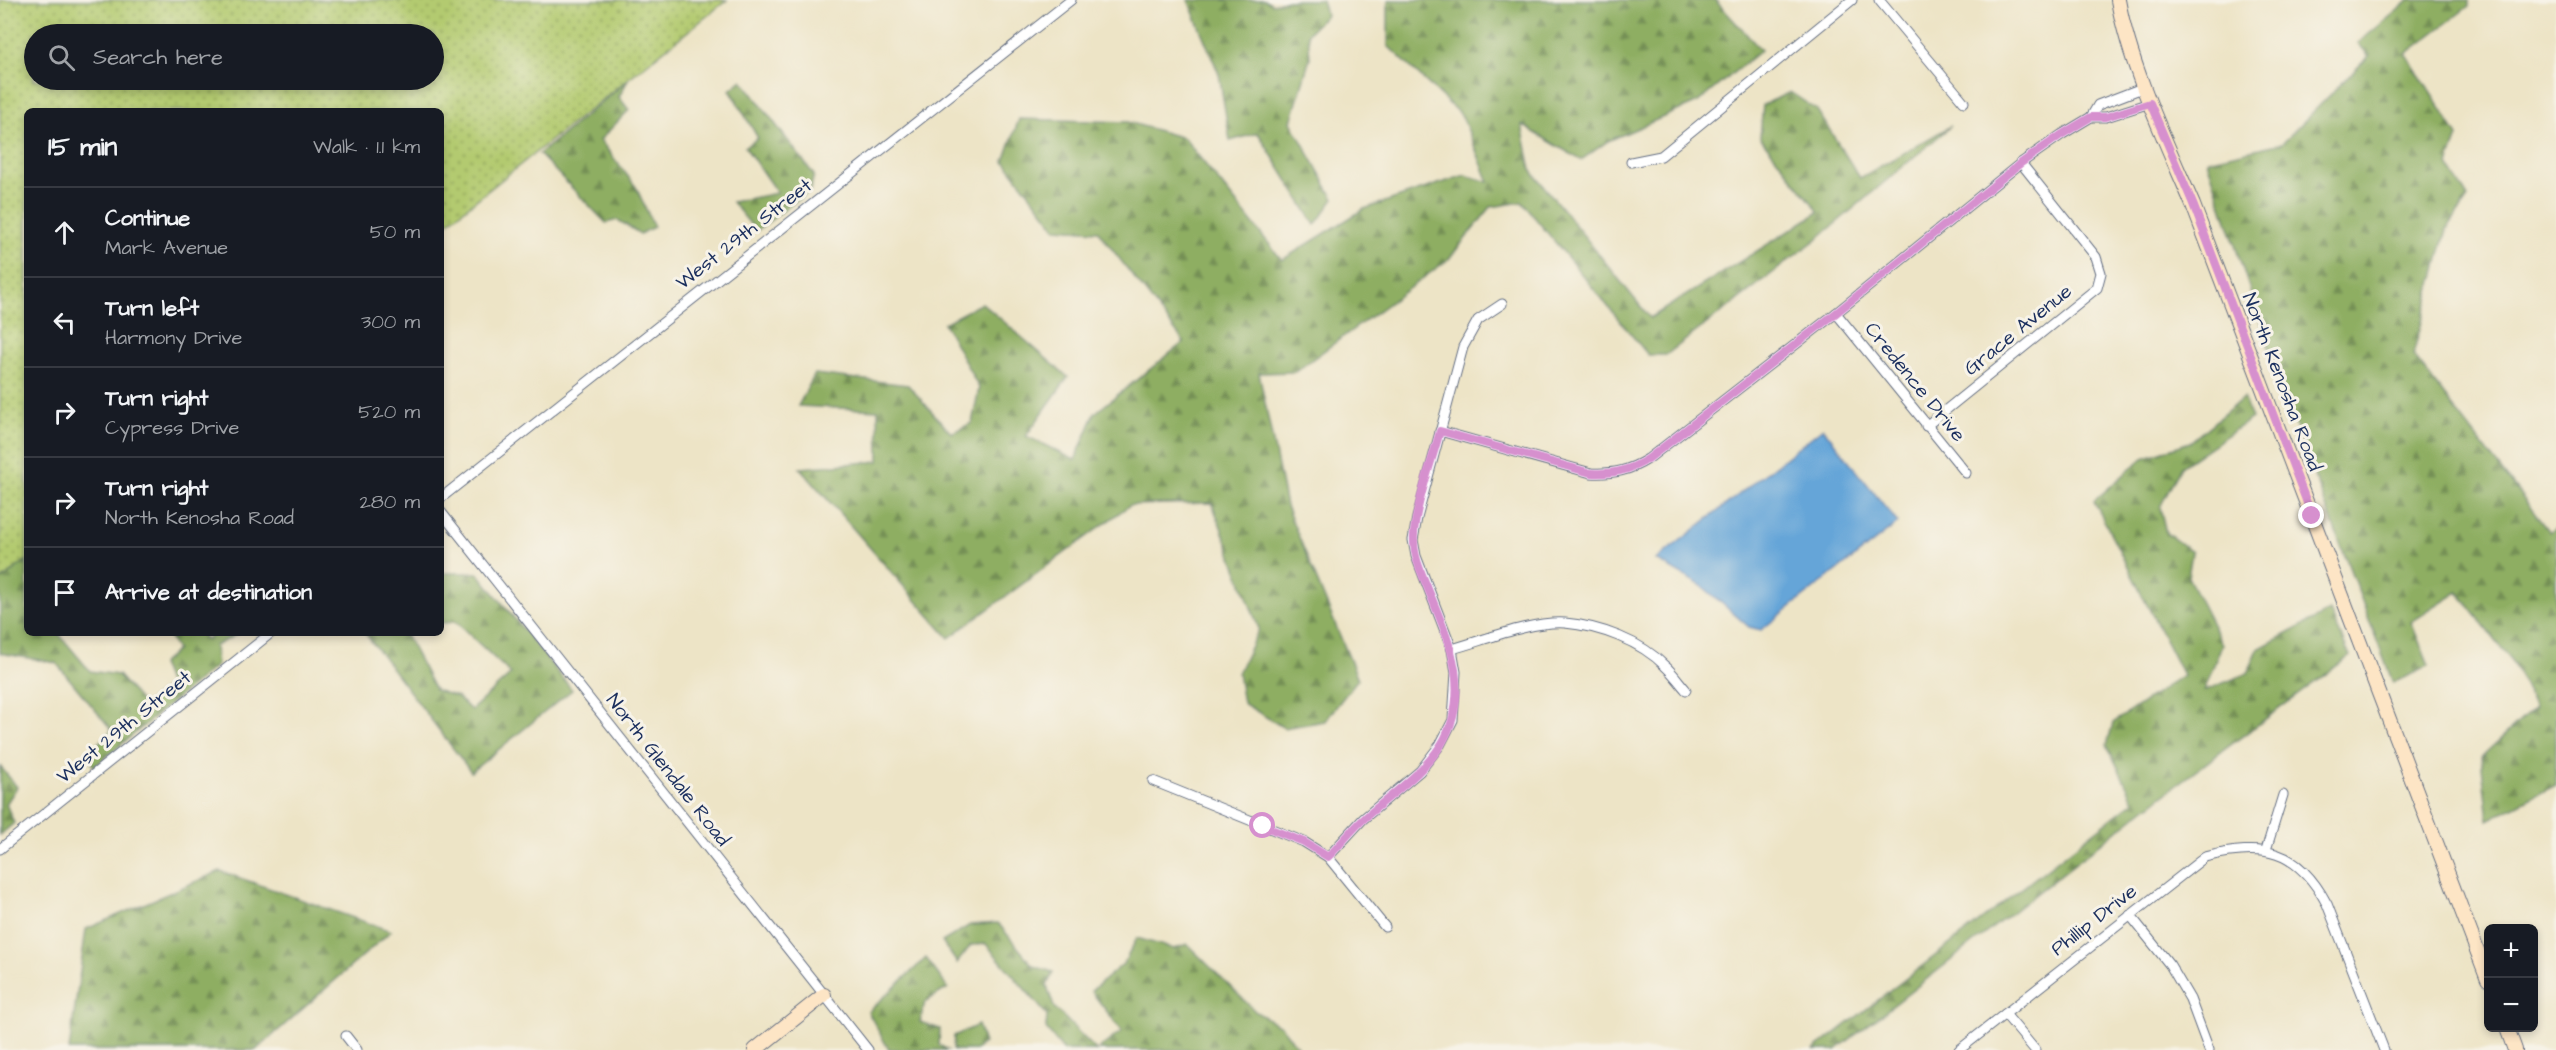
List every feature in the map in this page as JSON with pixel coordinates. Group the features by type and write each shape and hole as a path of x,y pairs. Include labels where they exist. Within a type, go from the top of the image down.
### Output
{"street":[{"name":"West 29th Street","path":"444,496 1071,0"},
{"path":"1631,162 1662,156 1852,0"},
{"path":"1879,0 1964,102"},
{"name":"North Kenosha Road","path":"2118,0 2150,103 2196,213 2488,978"},
{"path":"1440,431 1591,473 1613,474 1633,468 1648,459 1836,313 2021,163 2091,117 2098,105 2145,87"},
{"path":"2091,117 2106,117 2150,103"},
{"name":"Grace Avenue","path":"1926,426 2097,288 2101,273 2096,257 2021,163"},
{"path":"1328,857 1363,819 1420,771 1440,745 1453,720 1456,672 1452,649 1421,571 1413,540 1463,347 1478,320 1502,304"},
{"name":"Credence Drive","path":"1836,313 1966,473"},
{"name":"North Glendale Road","path":"444,516 868,1050"},
{"path":"1452,649 1527,628 1564,623 1606,632 1637,645 1664,664 1686,690"},
{"name":"West 29th Street","path":"0,849 267,636"},
{"path":"1153,781 1304,842 1328,857 1385,927"},
{"path":"2266,850 2283,795"},
{"name":"Phillip Drive","path":"1959,1050 2205,857 2246,849 2266,850 2300,868 2317,885 2327,904 2384,1050"},
{"path":"2130,915 2170,965 2185,990 2209,1050"},
{"path":"755,1050 824,995"},
{"path":"2005,1014 2024,1034 2034,1050"},
{"path":"2508,1032 2515,1050"},
{"path":"346,1036 357,1050"}],"green space":[{"path":"0,0 727,0 444,226 444,108 24,108 24,562 0,581"},
{"path":"1188,0 1265,0 1273,4 1288,0 1322,0 1326,15 1308,33 1310,58 1291,122 1334,199 1315,225 1258,133 1230,141 1219,74"},
{"path":"1388,0 1715,0 1761,50 1698,102 1608,141 1581,160 1522,125 1531,170 1650,318 1819,212 1760,137 1763,105 1790,92 1817,110 1860,178 1951,126 1822,235 1666,355 1648,355 1522,202 1491,207 1449,259 1295,372 1259,373 1286,506 1358,679 1325,721 1284,728 1243,703 1238,673 1259,629 1212,503 1130,505 949,638 800,468 879,461 878,410 798,406 815,374 908,385 951,433 972,423 979,388 944,323 982,303 1068,377 1026,436 1075,460 1095,413 1184,342 1098,231 1056,228 1004,161 1019,119 1128,122 1184,138 1282,260 1364,209 1465,175 1489,182 1462,116 1388,46"},
{"path":"2410,0 2469,0 2469,6 2406,54 2458,136 2448,165 2468,198 2447,229 2413,355 2549,532 2556,527 2556,785 2488,820 2481,757 2535,707 2513,663 2458,592 2411,622 2429,666 2393,683 2288,406 2207,160 2282,143 2369,56 2358,43"},
{"path":"628,80 619,97 629,110 600,140 636,187 654,227 640,234 618,220 606,223 539,154"},
{"path":"742,80 814,175 810,191 756,231 732,202 777,193 745,147 758,138 730,90"},
{"path":"2243,398 2252,418 2181,467 2160,507 2166,533 2192,552 2188,577 2222,644 2204,691 2248,673 2258,649 2330,611 2350,656 2146,808 1836,1050 1814,1050 2134,801 2107,745 2113,723 2183,675 2094,501 2143,458 2190,442"},
{"path":"24,562 24,636 61,636 90,671 118,675 144,705 169,685 161,664 177,650 169,636 203,636 206,640 211,636 233,636 215,646 217,665 94,767 87,754 112,730 56,663 0,653 0,581"},
{"path":"444,573 478,573 572,690 471,772 367,636 407,636 435,690 457,697 471,710 511,674 456,622 444,623"},
{"path":"0,766 17,787 6,804 14,823 0,835"},
{"path":"220,871 391,931 256,1050 69,1050 86,929"},
{"path":"998,923 1033,966 1053,972 1047,986 1054,1007 1096,1050 1063,1050 1046,1029 1047,1015 986,944 971,945 957,963 942,942 970,925"},
{"path":"1137,938 1174,949 1187,944 1256,1012 1281,1026 1300,1050 1097,1050 1122,1031 1091,991 1124,963"},
{"path":"926,958 948,988 925,1002 920,1022 940,1029 939,1045 948,1050 889,1050 868,1012"},
{"path":"978,1025 984,1043 975,1050 953,1050 954,1036"}],"water":[{"path":"1823,428 1898,523 1761,630 1749,627 1702,586 1656,560"}],"route":[{"path":"1263,826 1304,842 1328,857 1363,819 1420,771 1440,745 1453,720 1456,672 1452,649 1421,571 1413,540 1440,431 1591,473 1613,474 1633,468 1648,459 1836,313 2021,163 2091,117 2106,117 2150,103 2193,204 2312,516"}]}
